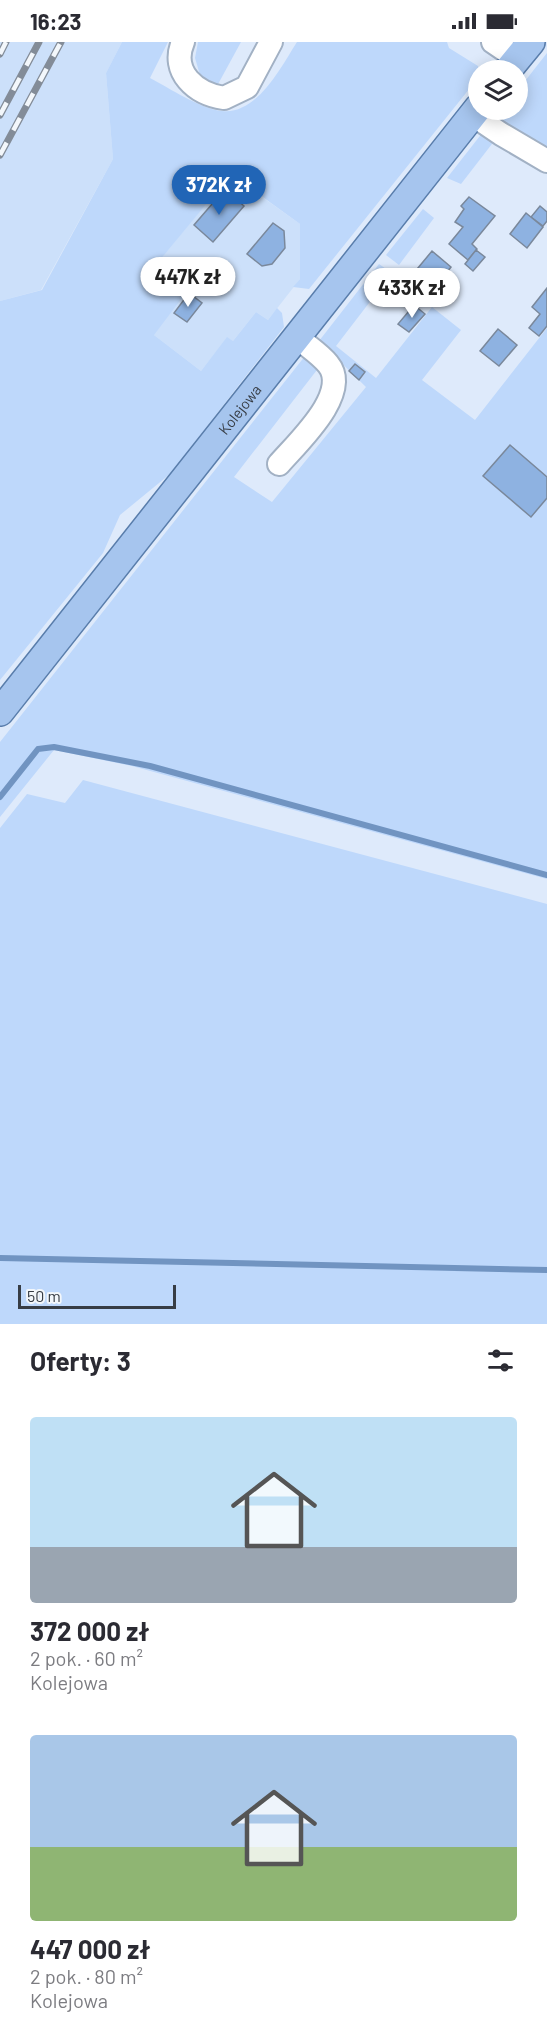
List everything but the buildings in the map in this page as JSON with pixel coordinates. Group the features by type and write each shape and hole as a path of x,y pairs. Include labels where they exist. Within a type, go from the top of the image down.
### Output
{"main road":[{"name":"Kolejowa","path":"0,712 469,120"}],"street":[{"path":"183,42 178,56 188,81 197,89 224,98 247,87 271,42"},
{"path":"493,42 519,57"},
{"path":"486,120 501,134 547,161"},
{"path":"279,464 324,411 335,388 335,380 328,363 297,337"}],"shaded area":[{"path":"0,42 122,42 106,73 113,159 41,290 0,301"},
{"path":"122,42 168,42 150,78 195,102 222,111 235,110 257,98 275,76 297,42 447,42 449,48 468,60 468,90 309,289 293,287 300,279 300,224 231,174 151,271 185,294 154,335 201,371 227,337 233,341 256,312 268,320 277,308 282,313 284,327 170,474 120,515 103,553 0,680 0,301 42,290 113,159 106,73"},
{"path":"198,42 241,42 217,86 200,75 195,58"},
{"path":"547,53 547,154 499,122 499,120 528,120 528,77"},
{"path":"483,132 495,140 461,184 447,178"},
{"path":"230,174 300,224 300,279 268,320 256,312 233,341 227,338 201,371 154,335 151,271"},
{"path":"423,209 434,218 399,265 386,255"},
{"path":"379,264 392,273 336,346 376,378 432,307 461,330 422,380 475,420 547,328 547,879 132,766 54,750 0,817 0,742 309,351 320,366 234,477 272,502 366,387 319,341"},
{"path":"83,780 547,904 547,1324 0,1324 0,828 27,794 65,803"}],"waterway":[{"path":"0,797 38,749 54,747 150,766 547,875"},
{"path":"0,1258 547,1270"}],"railway":[{"path":"0,54 6,42"},
{"path":"0,115 39,42"},
{"path":"0,155 61,42"}]}
